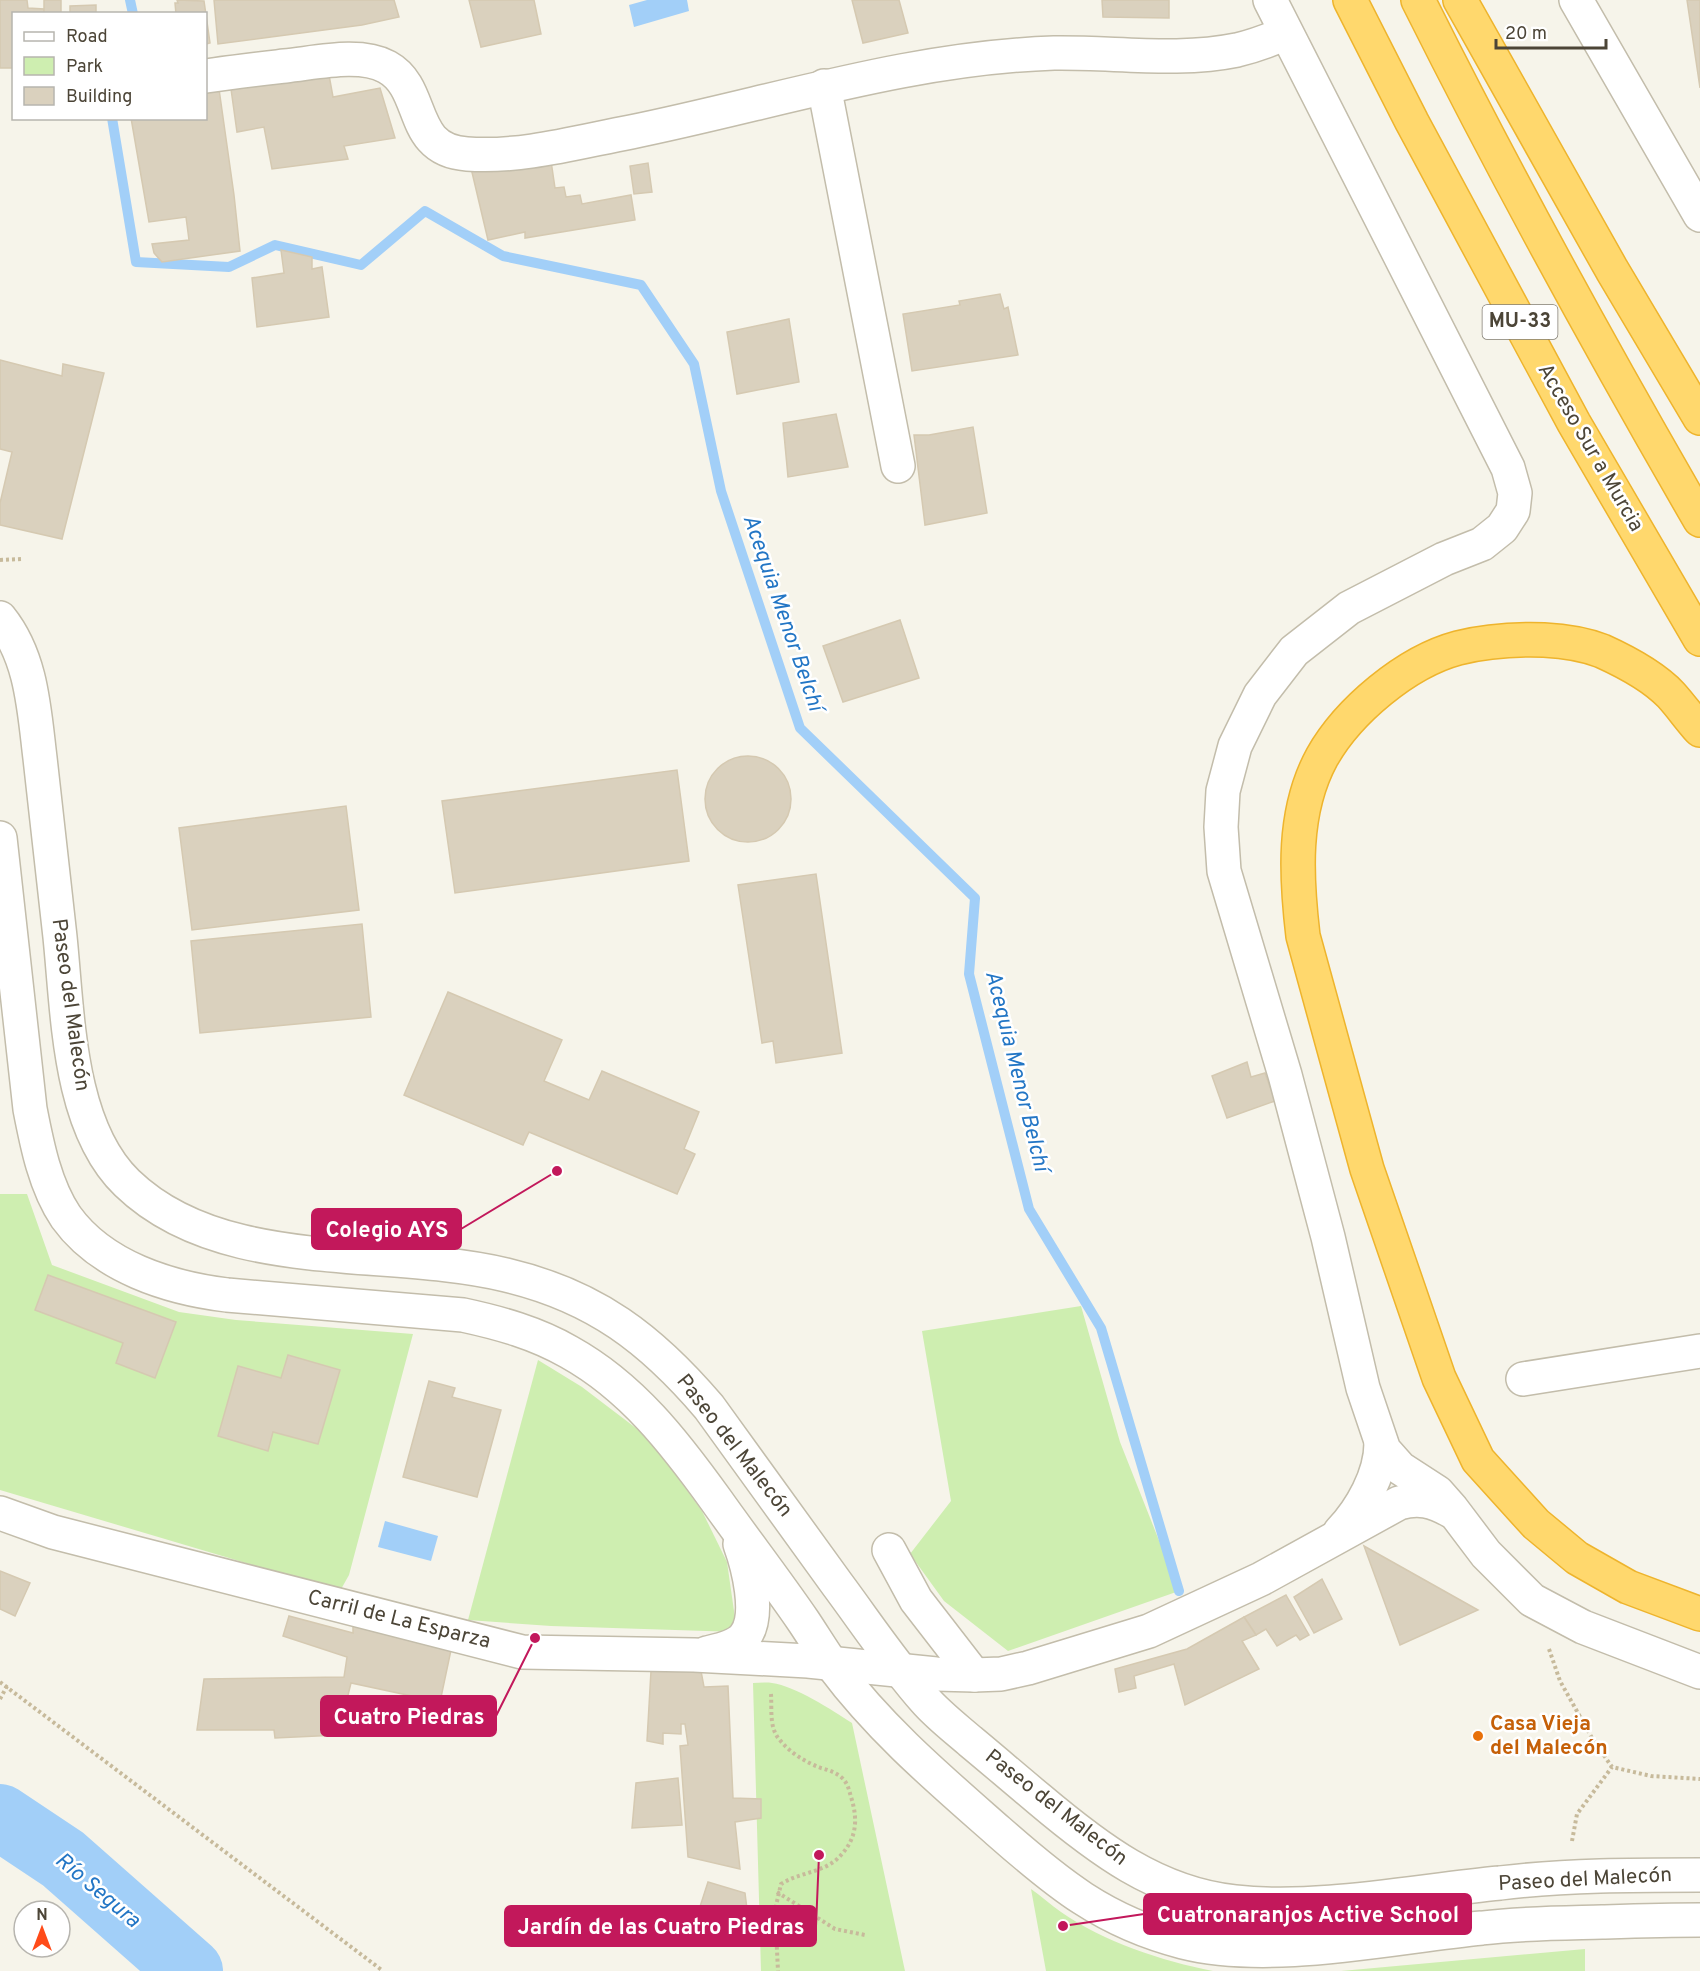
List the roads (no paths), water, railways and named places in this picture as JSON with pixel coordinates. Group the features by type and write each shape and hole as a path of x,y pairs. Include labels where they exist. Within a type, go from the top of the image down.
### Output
{"highway":[{"name":"Acceso Sur a Murcia","path":"1350,0 1412,122 1574,423 1700,639"},
{"name":"MU-33","path":"1418,0 1467,97 1627,394 1700,520"},
{"path":"1460,0 1612,270 1700,418"},
{"path":"1700,730 1669,693 1634,667 1600,651 1563,641 1530,639 1491,642 1456,649 1424,662 1392,680 1362,707 1340,731 1322,758 1307,797 1298,841 1298,897 1303,936 1367,1169 1439,1378 1478,1460 1536,1524 1577,1558 1628,1587 1700,1614"}],"street":[{"path":"1270,0 1508,468 1515,494 1513,511 1508,520 1502,528 1482,544 1444,559 1349,608 1294,651 1260,694 1236,746 1223,791 1221,826 1224,871 1288,1086 1328,1237 1363,1388 1383,1450 1400,1468 1437,1492 1486,1554 1533,1600 1583,1627 1700,1672"},
{"path":"1576,0 1700,215"},
{"path":"207,75 337,60 369,60 386,66 396,73 407,88 426,133 435,143 447,151 499,156 691,119 908,68 992,57 1052,53 1212,53 1261,44 1286,33"},
{"path":"824,86 898,466"},
{"name":"Paseo del Malecón","path":"0,618 15,639 30,683 75,1069 90,1122 112,1166 127,1183 166,1213 197,1229 276,1248 462,1267 506,1275 540,1284 596,1309 629,1329 658,1353 709,1407 875,1635 926,1701 1079,1833 1125,1864 1179,1890 1234,1902 1304,1904 1504,1882 1700,1875"},
{"path":"0,838 30,1109 36,1142 56,1198 66,1216 81,1234 107,1255 144,1275 199,1292 463,1315 491,1321 542,1338 570,1352 627,1393 677,1446 804,1622 820,1663 863,1704 892,1737 1043,1871 1097,1909 1155,1934 1217,1948 1320,1947 1516,1925 1700,1920"},
{"path":"1523,1379 1700,1351"},
{"path":"1330,1542 1350,1521 1362,1501 1377,1466 1381,1443"},
{"name":"Carril de La Esparza","path":"0,1513 53,1532 522,1652 694,1655 974,1676 1001,1674 1028,1668 1149,1631 1261,1579 1375,1516 1411,1499 1427,1500 1454,1512"},
{"path":"694,1655 729,1647 745,1636 749,1627 751,1602 747,1564 727,1515"},
{"path":"889,1550 916,1600 974,1676"}],"water":[{"path":"647,0 687,0 689,11 634,27 629,5"},
{"path":"385,1521 438,1536 431,1561 378,1547"}],"waterway":[{"name":"Acequia Menor Belchí","path":"130,0 133,12"},
{"name":"Acequia Menor Belchí","path":"112,120 136,262 229,267 275,245 361,265 425,211 503,256 641,285 694,364 721,491 800,728 975,898 969,974 1029,1209 1101,1328 1179,1591"},
{"name":"Río Segura","path":"0,1817 63,1859 190,1971"}],"place":[{"name":"Colegio AYS","path":"557,1171"},
{"name":"Cuatro Piedras","path":"535,1638"},
{"name":"Casa Vieja del Malecón","path":"1478,1736"},
{"name":"Jardín de las Cuatro Piedras","path":"819,1855"},
{"name":"Cuatronaranjos Active School","path":"1063,1926"}]}
